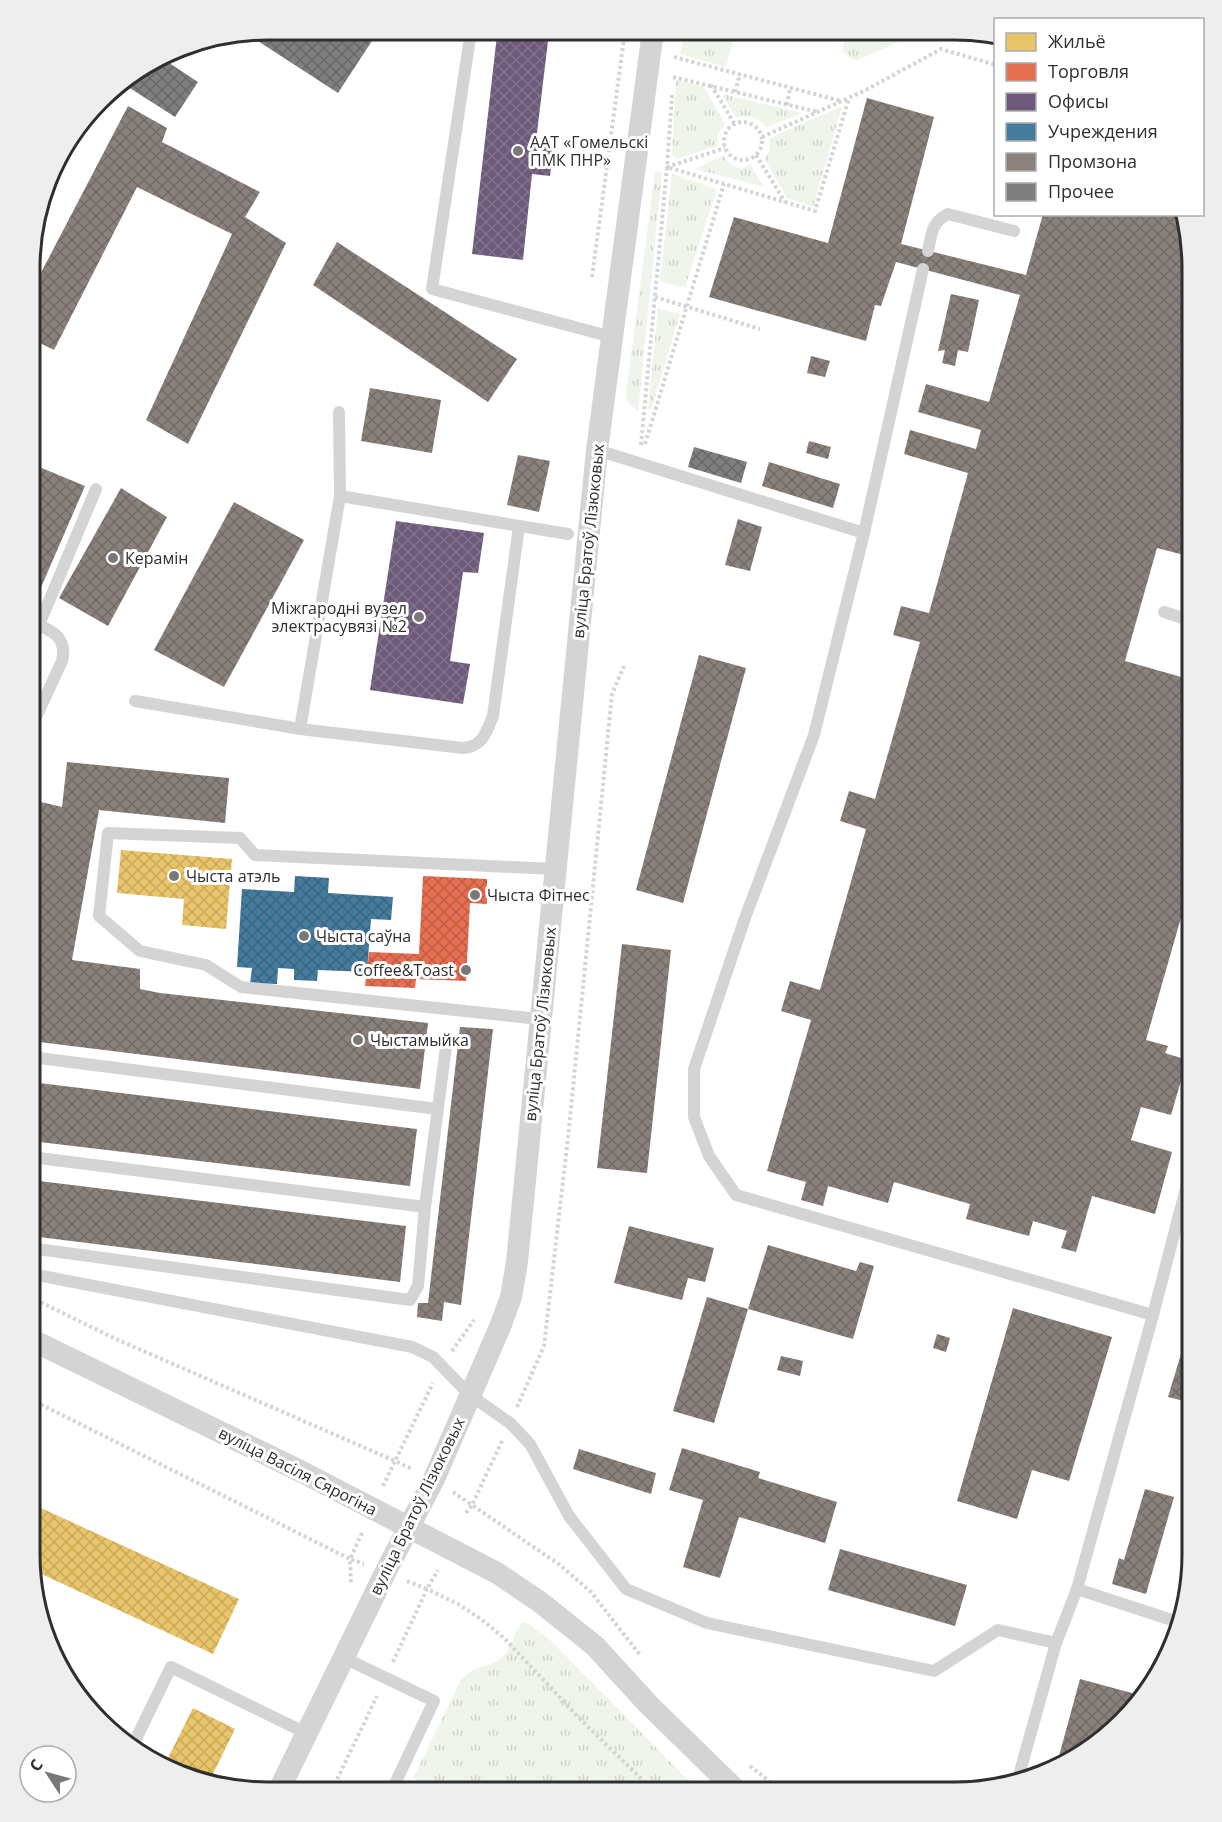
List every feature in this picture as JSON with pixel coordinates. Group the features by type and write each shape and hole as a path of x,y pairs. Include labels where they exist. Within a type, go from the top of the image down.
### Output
{"street":[{"name":"вуліца Братоў Лізюковых","path":"283,1781 386,1571 434,1479 511,1297 518,1250 539,1019 597,450 652,40"},
{"name":"вуліца Васіля Сярогіна","path":"40,1344 302,1472 497,1573 540,1602 595,1646 648,1704 727,1781"}],"lane":[{"path":"470,40 432,289 612,337"},
{"path":"928,251 938,219 948,214 1014,231"},
{"path":"923,269 864,533 814,735 745,918 694,1069 694,1117 709,1156 736,1195 1153,1316"},
{"path":"300,729 340,496 339,412"},
{"path":"597,450 864,533"},
{"path":"40,612 96,489"},
{"path":"340,496 568,534"},
{"path":"135,701 300,729 463,748 473,747 480,742 493,716 519,526"},
{"path":"1164,612 1182,618"},
{"path":"40,625 48,628 61,640 65,650 40,709"},
{"path":"539,1019 242,987 206,965 140,951 99,916 108,833 240,838 255,855 555,869"},
{"path":"40,1249 410,1300 418,1286 425,1207 447,1040"},
{"path":"40,1058 438,1109"},
{"path":"40,1158 425,1207"},
{"path":"1020,1771 1056,1642 1077,1589 1182,1204"},
{"path":"40,1276 412,1347 433,1357 470,1395 510,1423 530,1444 569,1516 626,1589 707,1623 934,1671 999,1630 1056,1642"},
{"path":"1077,1589 1171,1620"},
{"path":"344,1658 434,1701 396,1781"},
{"path":"136,1739 171,1667 306,1733"}],"path":[{"path":"591,284 624,40"},
{"path":"762,136 841,102 941,49 994,64"},
{"path":"639,463 667,167 674,56 841,102"},
{"path":"735,92 740,74"},
{"path":"673,77 818,112"},
{"path":"711,85 734,123"},
{"path":"787,105 790,88"},
{"path":"667,167 815,211 849,98"},
{"path":"749,122 759,130 762,136 760,149 751,159 738,160 728,154 724,148 723,136 734,123 749,122"},
{"path":"667,167 724,148"},
{"path":"756,155 785,202"},
{"path":"639,463 724,184"},
{"path":"655,297 760,329"},
{"path":"466,1513 472,1505 544,1346 568,1138 612,694 624,666"},
{"path":"40,1302 148,1353 421,1474"},
{"path":"382,1487 442,1366"},
{"path":"40,1404 364,1564"},
{"path":"450,1490 472,1505"},
{"path":"350,1559 362,1533"},
{"path":"427,1589 443,1562"},
{"path":"398,1577 427,1589 473,1614 504,1638 583,1722 644,1781"}],"green space":[{"path":"683,40 734,40 726,67 680,54"},
{"path":"845,40 899,42 858,60 851,59 842,51"},
{"path":"676,80 704,87 725,123 717,137 718,146 676,159 672,155"},
{"path":"722,94 803,113 766,127 753,117 736,118"},
{"path":"842,106 813,207 787,198 764,158 769,151 770,138"},
{"path":"723,156 732,166 741,169 750,164 764,187 695,169"},
{"path":"655,171 662,173 638,411 628,403 626,394"},
{"path":"672,174 717,189 685,288 660,281"},
{"path":"658,309 680,314 651,410 648,408"},
{"path":"524,1621 551,1641 689,1781 419,1781 413,1778 460,1682 476,1669 501,1658 511,1645"}],"building: Жильё":[{"name":"Чыста атэль","path":"121,850 232,859 226,929 182,925 184,899 117,893"},
{"path":"40,1508 239,1599 213,1654 41,1574"},
{"path":"193,1708 235,1729 213,1775 168,1758"}],"building: Торговля":[{"path":"423,876 487,879 487,904 470,903 466,981 416,979 415,988 365,986 369,952 419,954"}],"building: Офисы":[{"name":"ААТ «Гомельскі ПМК ПНР»","path":"496,40 548,41 536,141 553,143 550,176 532,174 523,260 472,254"},
{"name":"Міжгародні вузел электрасувязі №2","path":"396,521 484,533 478,573 463,572 450,661 470,664 463,704 370,690"}],"building: Учреждения":[{"name":"Чыста саўна","path":"295,876 329,878 328,893 393,897 391,920 371,919 367,972 318,970 317,981 294,980 294,969 278,968 277,984 250,983 252,968 237,967 242,889 294,892"}],"building: Промзона":[{"path":"867,98 934,117 901,244 1026,275 1042,216 1175,216 1182,269 1182,554 1157,548 1125,661 1182,677 1182,914 1146,1040 1168,1046 1165,1053 1182,1058 1182,1077 1171,1115 1141,1107 1131,1140 1172,1152 1155,1214 1092,1196 1076,1252 1061,1248 1067,1231 1033,1221 1029,1236 966,1219 970,1204 894,1182 888,1203 828,1186 823,1206 801,1200 806,1182 767,1171 811,1020 781,1011 790,981 820,990 866,829 840,821 849,791 875,799 920,642 893,635 901,606 929,613 968,473 904,454 910,430 976,449 981,430 918,412 926,384 989,402 1020,295 896,262 881,306 875,305 866,341 709,297 734,217 828,243"},
{"path":"128,106 167,128 162,142 260,192 245,217 286,243 188,444 146,420 232,234 137,187 54,350 40,343 40,275"},
{"path":"337,242 517,359 488,402 313,285"},
{"path":"951,294 979,300 968,352 958,350 955,366 942,363 945,350 938,351"},
{"path":"811,356 830,361 825,377 807,373"},
{"path":"370,388 441,400 432,453 361,441"},
{"path":"809,441 831,447 828,459 806,453"},
{"path":"518,455 550,461 539,512 507,505"},
{"path":"769,462 840,484 833,508 762,486"},
{"path":"40,467 85,486 40,590"},
{"name":"Керамін","path":"121,488 167,517 108,626 59,598"},
{"path":"234,502 304,540 224,687 154,650"},
{"path":"738,519 762,527 750,571 725,565"},
{"path":"699,655 746,668 683,903 636,890"},
{"path":"67,762 229,778 225,823 99,810 72,960 140,969 140,989 160,993 428,1023 420,1089 40,1042 40,808 41,802 62,807"},
{"path":"622,944 671,950 647,1173 597,1168"},
{"path":"460,1027 493,1029 461,1305 444,1302 442,1321 417,1317 418,1303 428,1303"},
{"path":"40,1083 417,1129 410,1186 40,1142"},
{"path":"40,1181 406,1226 400,1282 40,1237"},
{"path":"629,1226 714,1248 705,1282 688,1278 682,1300 614,1283"},
{"path":"768,1245 856,1271 860,1262 874,1266 853,1339 748,1309"},
{"path":"707,1297 748,1309 714,1423 673,1411"},
{"path":"1013,1308 1112,1337 1069,1481 1032,1470 1017,1519 957,1501"},
{"path":"937,1334 950,1338 946,1352 933,1348"},
{"path":"1182,1351 1182,1400 1168,1397"},
{"path":"781,1356 803,1361 800,1376 777,1370"},
{"path":"682,1448 760,1472 758,1478 837,1502 825,1543 739,1517 720,1578 683,1567 703,1500 669,1490"},
{"path":"579,1449 656,1473 651,1494 573,1469"},
{"path":"1145,1489 1174,1497 1146,1594 1112,1584 1119,1558 1124,1560"},
{"path":"840,1549 967,1585 955,1626 828,1590"},
{"path":"1080,1679 1133,1693 1104,1725 1059,1755"}],"building: Прочее":[{"path":"372,40 338,93 257,41"},
{"path":"170,63 198,82 175,117 130,88"},
{"path":"694,447 747,462 741,483 688,467"}],"place":[{"name":"ААТ «Гомельскі ПМК ПНР»","path":"518,151"},
{"name":"Керамін","path":"113,558"},
{"name":"Міжгародні вузел электрасувязі №2","path":"419,617"},
{"name":"Чыста атэль","path":"174,876"},
{"name":"Чыста Фітнес","path":"475,895"},
{"name":"Чыста саўна","path":"304,936"},
{"name":"Coffee&Toast","path":"466,970"},
{"name":"Чыстамыйка","path":"358,1040"}]}
